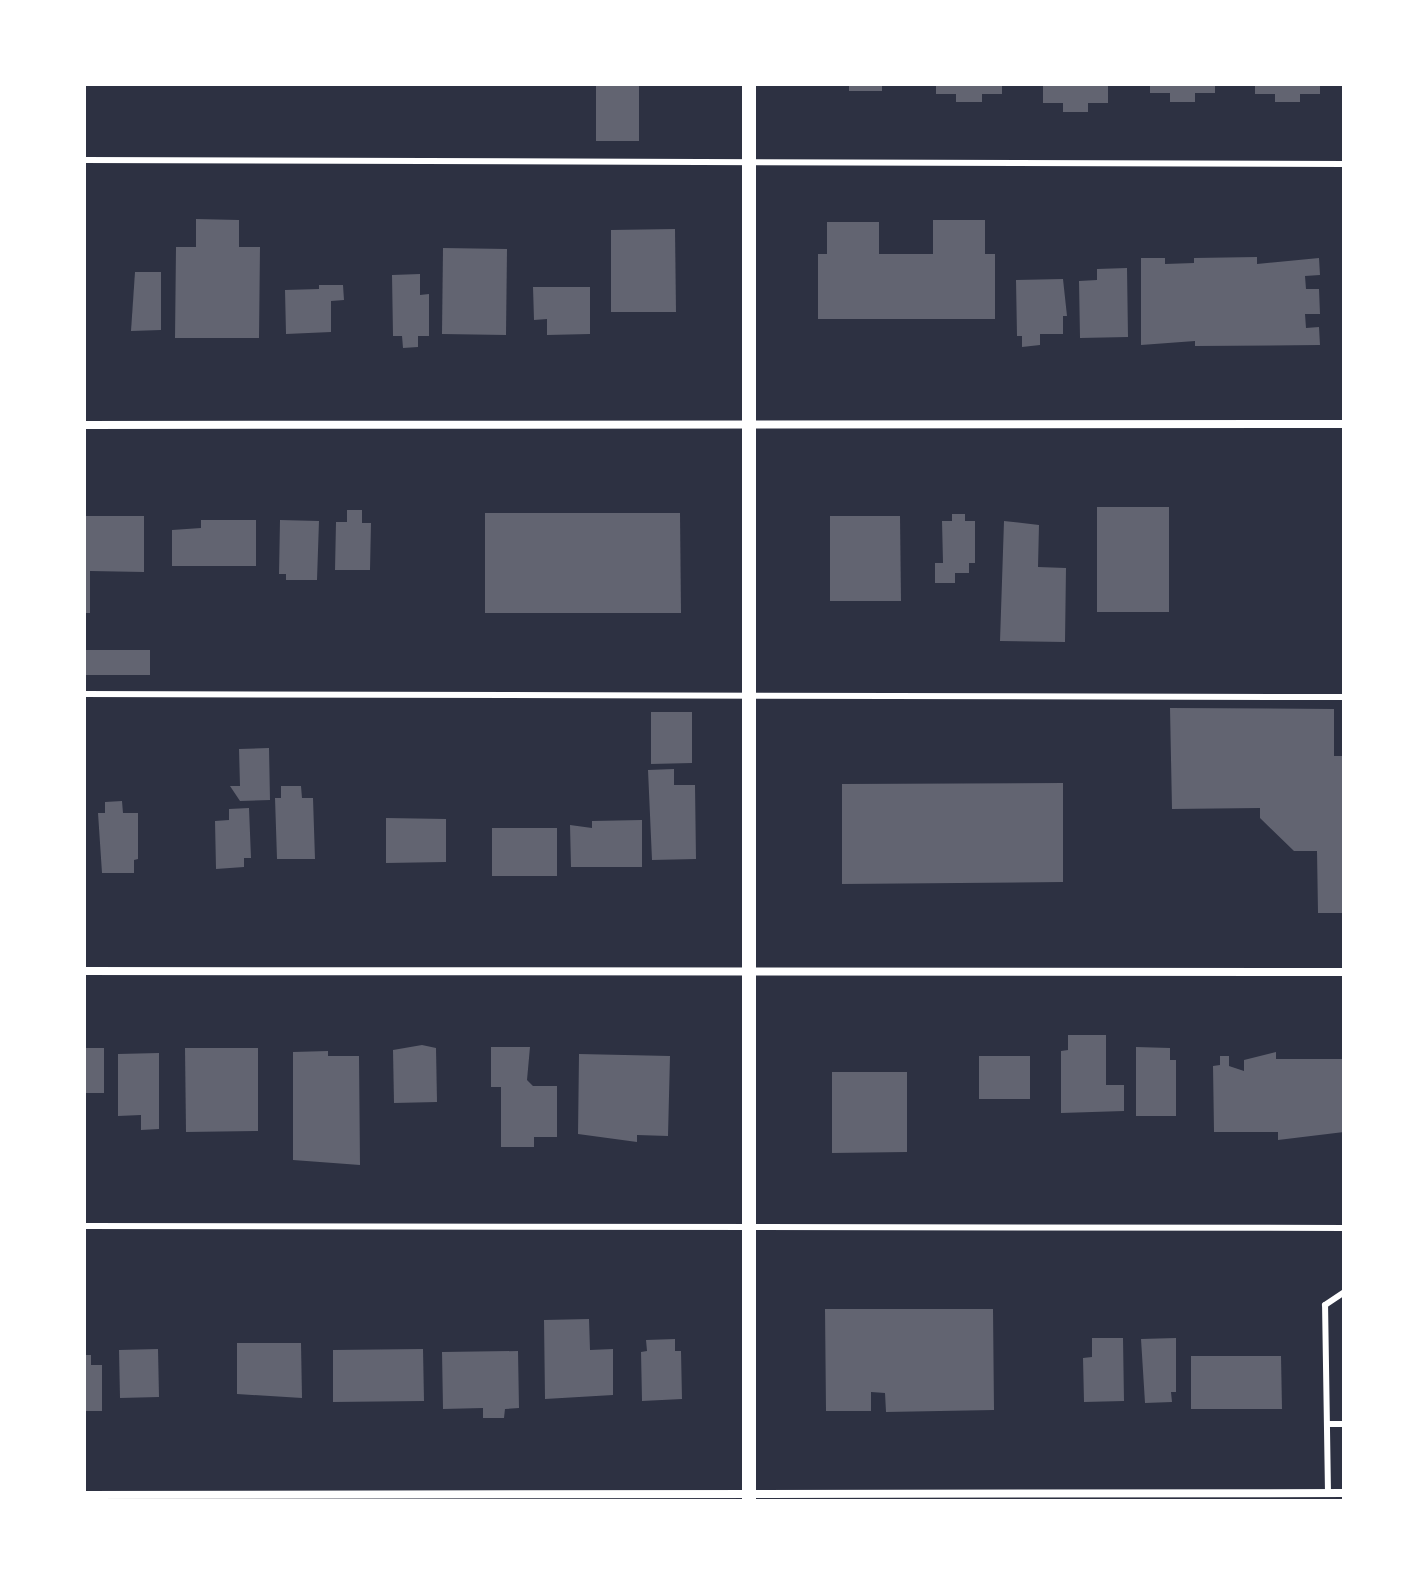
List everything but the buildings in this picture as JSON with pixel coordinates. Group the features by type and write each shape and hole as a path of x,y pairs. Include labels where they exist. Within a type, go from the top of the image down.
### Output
{"street":[{"path":"749,84 746,425 749,1498"},
{"path":"84,425 1344,424"},
{"path":"84,971 1344,972"},
{"path":"84,1495 749,1498 1344,1493"}],"lane":[{"path":"84,160 1344,164"},
{"path":"84,694 1344,697"},
{"path":"84,1226 1344,1228"},
{"path":"1328,1493 1325,1305 1344,1292"},
{"path":"1327,1424 1344,1424"}]}
